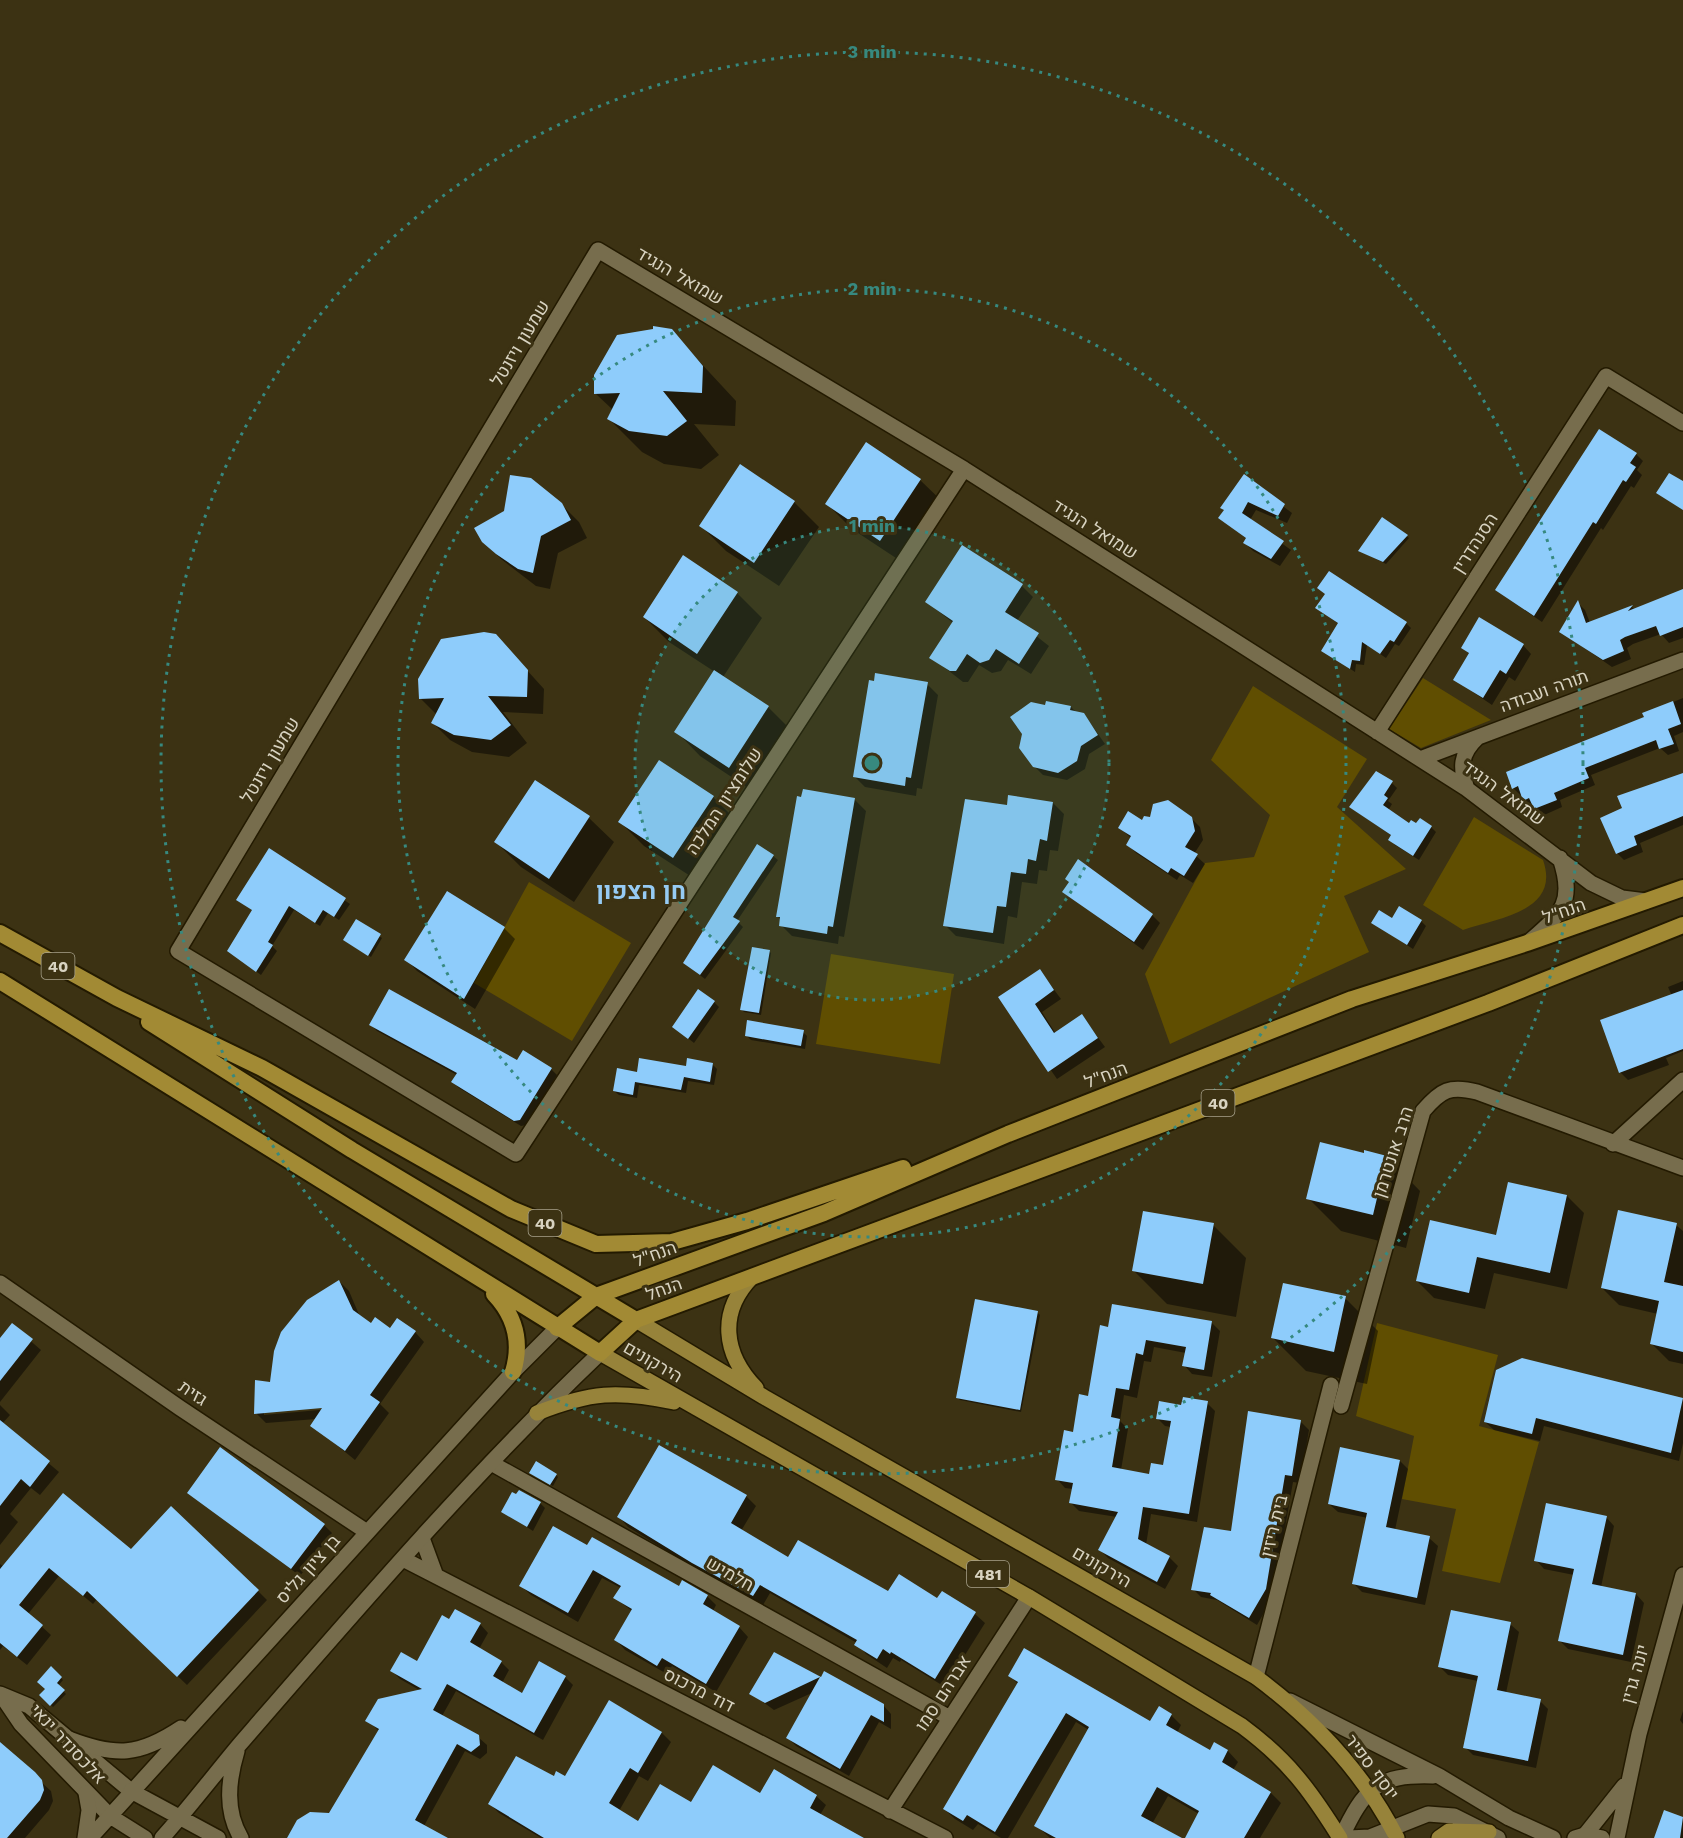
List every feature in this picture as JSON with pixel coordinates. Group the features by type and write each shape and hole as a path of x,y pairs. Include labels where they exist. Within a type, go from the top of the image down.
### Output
{"highway":[{"name":"הנח\"ל","path":"557,1328 596,1296 824,1213 1008,1134 1352,999 1527,944 1651,902 1683,888"},
{"name":"40","path":"752,1277 1488,1003 1683,925"},
{"name":"40","path":"0,933 117,998 262,1068 511,1209 596,1244 672,1242 747,1221 1008,1134"},
{"name":"40","path":"0,981 483,1283 600,1353"},
{"name":"40","path":"117,998 190,1050 636,1320"},
{"name":"הנחל","path":"600,1353 636,1320 752,1277"},
{"path":"483,1283 506,1309 513,1322 517,1349 513,1372"}],"main road":[{"path":"752,1277 735,1298 729,1314 728,1332 740,1368 764,1397"},
{"name":"הירקונים","path":"636,1320 764,1397 1256,1677 1285,1698"},
{"name":"הירקונים","path":"600,1353 1029,1597 1242,1726 1267,1744 1309,1787 1341,1838"},
{"path":"537,1413 583,1397 603,1393 648,1396 688,1404"},
{"name":"יוסף ספיר","path":"1285,1698 1345,1757 1395,1834"},
{"path":"1439,1838 1449,1832 1493,1835"}],"street":[{"name":"שמואל הנגיד","path":"598,250 964,468 1467,789 1592,883 1622,898 1651,902"},
{"name":"שמעון ויזנטל","path":"516,1154 178,951 598,250"},
{"name":"הסנהדרין","path":"1377,732 1606,376 1683,423"},
{"name":"שלומציון המלכה","path":"516,1154 964,468"},
{"name":"תורה ועבודה","path":"1420,759 1683,660"},
{"path":"1467,789 1461,772 1462,760 1467,747 1479,736"},
{"path":"1527,944 1554,920 1564,905 1568,892 1567,878 1560,858"},
{"path":"1613,1144 1683,1080"},
{"name":"הרב אונטרמן","path":"1341,1406 1423,1111 1438,1094 1459,1088 1477,1092 1683,1168"},
{"name":"גזית","path":"0,1283 180,1408 367,1532"},
{"name":"בן ציון גליס","path":"90,1838 513,1372 557,1328"},
{"path":"162,1838 239,1746 422,1538 537,1413 600,1353"},
{"name":"בית ריזין","path":"1256,1677 1330,1385"},
{"name":"חלמיש","path":"491,1463 950,1718"},
{"path":"422,1538 436,1576"},
{"name":"דוד מרכוס","path":"404,1559 945,1838"},
{"name":"יונה גרין","path":"1617,1838 1626,1784 1683,1575"},
{"name":"אברהם סמו","path":"890,1811 1029,1597"},
{"name":"אלכסנדר ינאי","path":"1,1695 29,1706 131,1791 218,1838"},
{"name":"אלכסנדר ינאי","path":"1,1695 21,1724 86,1793 110,1816 145,1838"},
{"name":"הירקונים","path":"1285,1698 1439,1776 1509,1818 1553,1838"},
{"path":"69,1739 98,1749 131,1752 161,1741 203,1713"},
{"path":"239,1746 230,1783 229,1799 231,1815 241,1838"},
{"path":"1341,1838 1354,1811 1369,1792 1387,1780 1406,1775 1439,1776"},
{"name":"יונה גרין","path":"1580,1837 1626,1784"},
{"path":"85,1838 88,1820 86,1793"},
{"path":"1349,1838 1395,1834 1412,1818 1428,1814 1454,1816 1493,1835"},
{"path":"1580,1837 1602,1838"}],"shaded area":[{"path":"1423,678 1491,720 1421,748 1389,729"},
{"path":"1253,686 1367,759 1337,807 1406,869 1344,896 1369,952 1170,1044 1145,974 1205,863 1254,857 1270,815 1211,760"},
{"path":"1474,817 1543,860 1546,877 1543,891 1523,910 1463,930 1423,905"},
{"path":"529,882 631,943 572,1041 474,983"},
{"path":"831,954 954,974 940,1064 816,1044"},
{"path":"1377,1323 1498,1355 1479,1426 1539,1442 1500,1583 1442,1571 1456,1509 1402,1499 1414,1436 1356,1416"}],"building":[{"path":"653,326 672,329 703,366 702,393 663,391 687,421 667,436 629,431 607,419 620,393 594,394 594,375 617,335 653,329"},
{"path":"1599,429 1637,453 1630,463 1636,467 1626,482 1623,480 1596,524 1593,522 1534,616 1495,590"},
{"path":"866,442 921,479 880,541 825,504"},
{"path":"740,464 795,501 754,563 699,526"},
{"path":"1669,473 1683,481 1683,510 1656,493"},
{"path":"1244,474 1285,504 1278,516 1248,502 1242,513 1284,541 1271,559 1243,543 1246,538 1218,518 1224,510 1220,508"},
{"path":"510,475 531,478 562,503 571,520 541,536 533,573 518,569 496,554 482,542 474,528 504,511"},
{"path":"1382,517 1408,535 1383,562 1358,551"},
{"path":"962,545 1023,584 1005,612 1039,633 1019,664 996,649 989,660 980,663 967,654 956,671 950,671 929,658 953,621 925,602"},
{"path":"683,555 738,592 697,654 643,617"},
{"path":"1329,571 1407,622 1394,642 1390,640 1380,654 1362,642 1360,661 1352,660 1350,669 1321,651 1338,623 1315,608 1325,594 1317,588"},
{"path":"1683,589 1683,627 1660,636 1656,626 1625,637 1620,640 1624,651 1603,660 1559,632 1578,600 1586,623 1633,605 1628,611"},
{"path":"1479,617 1524,644 1506,674 1500,670 1483,698 1453,680 1469,653 1461,648"},
{"path":"484,632 496,634 528,670 527,697 488,696 511,725 491,740 454,735 431,723 444,698 419,699 418,679 441,639"},
{"path":"714,670 769,706 729,768 674,732"},
{"path":"875,673 928,682 911,778 906,777 905,786 853,777 869,680 874,681"},
{"path":"1046,701 1071,706 1070,710 1084,713 1098,735 1081,746 1077,761 1058,773 1033,767 1019,748 1022,734 1010,717 1031,702 1045,705"},
{"path":"1673,701 1681,724 1668,729 1674,744 1659,749 1656,740 1585,768 1589,778 1554,793 1557,800 1534,809 1529,798 1523,801 1518,786 1512,789 1506,772 1644,717 1642,713"},
{"path":"659,760 714,796 673,858 618,822"},
{"path":"1376,771 1393,781 1384,795 1388,798 1383,805 1409,823 1411,820 1416,823 1420,818 1432,826 1413,856 1388,840 1391,835 1349,807"},
{"path":"1683,773 1683,816 1634,836 1637,845 1616,854 1600,818 1622,808 1617,796"},
{"path":"535,780 590,816 549,879 494,842"},
{"path":"803,789 855,798 833,927 828,926 827,934 779,926 780,917 776,917 797,796 801,797"},
{"path":"1008,795 1053,802 1047,841 1040,839 1036,861 1028,859 1026,874 1011,872 1006,907 997,906 993,933 943,926 965,799 1007,805"},
{"path":"1168,800 1192,817 1195,831 1185,847 1198,854 1184,876 1171,868 1168,873 1126,845 1131,836 1118,828 1128,811 1142,820 1144,816 1150,817 1153,804"},
{"path":"757,844 774,855 733,917 740,921 700,975 683,963"},
{"path":"269,848 346,898 334,917 323,910 315,923 289,906 268,942 273,945 256,972 227,951 252,910 236,900"},
{"path":"1078,859 1153,914 1134,942 1062,892 1069,882 1065,879"},
{"path":"447,891 505,927 464,999 404,960"},
{"path":"1399,906 1422,920 1407,945 1371,923 1379,910 1392,918"},
{"path":"356,919 381,934 368,956 343,940"},
{"path":"752,947 770,950 759,1013 740,1010"},
{"path":"1040,969 1054,990 1035,1004 1054,1033 1082,1014 1098,1038 1048,1072 998,997"},
{"path":"389,989 517,1060 523,1050 552,1068 520,1120 514,1121 451,1082 457,1073 369,1025"},
{"path":"698,989 715,1001 688,1039 672,1027"},
{"path":"1683,990 1683,1049 1619,1073 1600,1020"},
{"path":"747,1020 804,1030 801,1046 745,1036"},
{"path":"639,1058 686,1066 687,1058 713,1063 710,1082 684,1077 681,1090 635,1082 633,1095 613,1091 617,1068 637,1072"},
{"path":"1320,1142 1387,1156 1373,1215 1306,1199"},
{"path":"1508,1182 1567,1195 1550,1273 1477,1257 1469,1293 1416,1281 1430,1220 1496,1235"},
{"path":"1618,1210 1677,1223 1664,1282 1683,1286 1683,1352 1650,1344 1659,1301 1601,1288"},
{"path":"1143,1211 1214,1223 1203,1284 1132,1271"},
{"path":"339,1280 353,1310 371,1323 375,1317 390,1328 397,1318 416,1331 370,1395 380,1402 345,1451 310,1426 322,1408 254,1414 255,1380 270,1382 274,1351 281,1332 307,1300"},
{"path":"1283,1283 1346,1296 1334,1352 1271,1338"},
{"path":"975,1299 1038,1311 1020,1410 956,1398"},
{"path":"1112,1304 1212,1321 1204,1370 1182,1366 1186,1347 1146,1340 1143,1355 1136,1353 1129,1390 1116,1388 1111,1417 1120,1419 1112,1467 1149,1474 1151,1463 1163,1465 1171,1421 1156,1419 1159,1401 1181,1405 1183,1397 1208,1401 1189,1514 1143,1507 1138,1539 1170,1556 1157,1582 1098,1550 1118,1512 1069,1503 1073,1483 1055,1480 1064,1430 1073,1432 1079,1394 1088,1396 1100,1325 1108,1327"},
{"path":"12,1323 33,1339 0,1381 0,1338"},
{"path":"1522,1358 1683,1398 1671,1453 1536,1418 1532,1434 1484,1422 1496,1370"},
{"path":"1248,1411 1301,1420 1292,1476 1285,1475 1266,1589 1249,1618 1210,1595 1211,1593 1191,1590 1204,1527 1231,1531"},
{"path":"0,1420 50,1461 30,1487 21,1479 0,1506"},
{"path":"659,1445 747,1495 731,1523 788,1557 798,1540 888,1591 899,1574 937,1598 942,1591 976,1612 935,1679 883,1649 877,1659 854,1645 857,1640 760,1585 753,1596 692,1563 617,1517"},
{"path":"220,1447 325,1524 291,1569 187,1493"},
{"path":"1340,1447 1400,1460 1386,1527 1430,1536 1417,1598 1352,1584 1367,1513 1328,1504"},
{"path":"536,1461 557,1474 550,1485 529,1473"},
{"path":"519,1490 541,1502 527,1527 501,1512 512,1492 516,1494"},
{"path":"63,1493 131,1549 171,1506 259,1590 177,1677 87,1591 83,1596 49,1568 19,1605 43,1625 17,1657 0,1643 0,1569"},
{"path":"1546,1503 1607,1516 1592,1584 1636,1593 1623,1655 1558,1641 1574,1569 1534,1561"},
{"path":"553,1526 587,1545 592,1537 679,1586 682,1580 708,1595 703,1604 740,1626 706,1684 662,1658 657,1666 614,1640 632,1609 613,1598 621,1586 593,1570 568,1613 519,1586"},
{"path":"455,1609 481,1623 470,1642 502,1661 493,1676 522,1693 539,1661 566,1676 534,1733 447,1684 433,1710 479,1735 480,1745 471,1752 457,1744 415,1820 448,1838 287,1838 297,1820 310,1812 329,1813 379,1729 365,1721 378,1699 422,1689 390,1671 401,1652 417,1661 442,1615 449,1619"},
{"path":"1451,1610 1511,1622 1497,1690 1541,1699 1528,1761 1463,1748 1478,1676 1438,1667"},
{"path":"1024,1648 1150,1721 1159,1706 1172,1714 1166,1725 1210,1750 1214,1742 1228,1750 1222,1762 1271,1792 1244,1838 1185,1838 1199,1811 1157,1787 1141,1816 1182,1838 1056,1838 1034,1826 1089,1727 1066,1713 995,1832 967,1815 963,1821 943,1809 1018,1682 1008,1676"},
{"path":"774,1652 821,1677 824,1671 884,1704 884,1722 871,1715 840,1769 786,1738 820,1677 765,1703 749,1694"},
{"path":"51,1666 62,1677 57,1683 65,1690 50,1706 39,1695 45,1689 37,1682"},
{"path":"609,1700 662,1732 638,1773 630,1768 609,1803 638,1821 660,1784 691,1802 713,1765 760,1793 774,1769 817,1795 810,1808 864,1838 544,1838 488,1804 516,1756 554,1776 556,1771 565,1776"},
{"path":"0,1742 35,1772 42,1780 44,1790 40,1800 7,1838 0,1838"},
{"path":"1664,1810 1683,1817 1680,1838 1654,1838"}],"district":[{"name":"חן הצפון","path":"641,891"}]}
